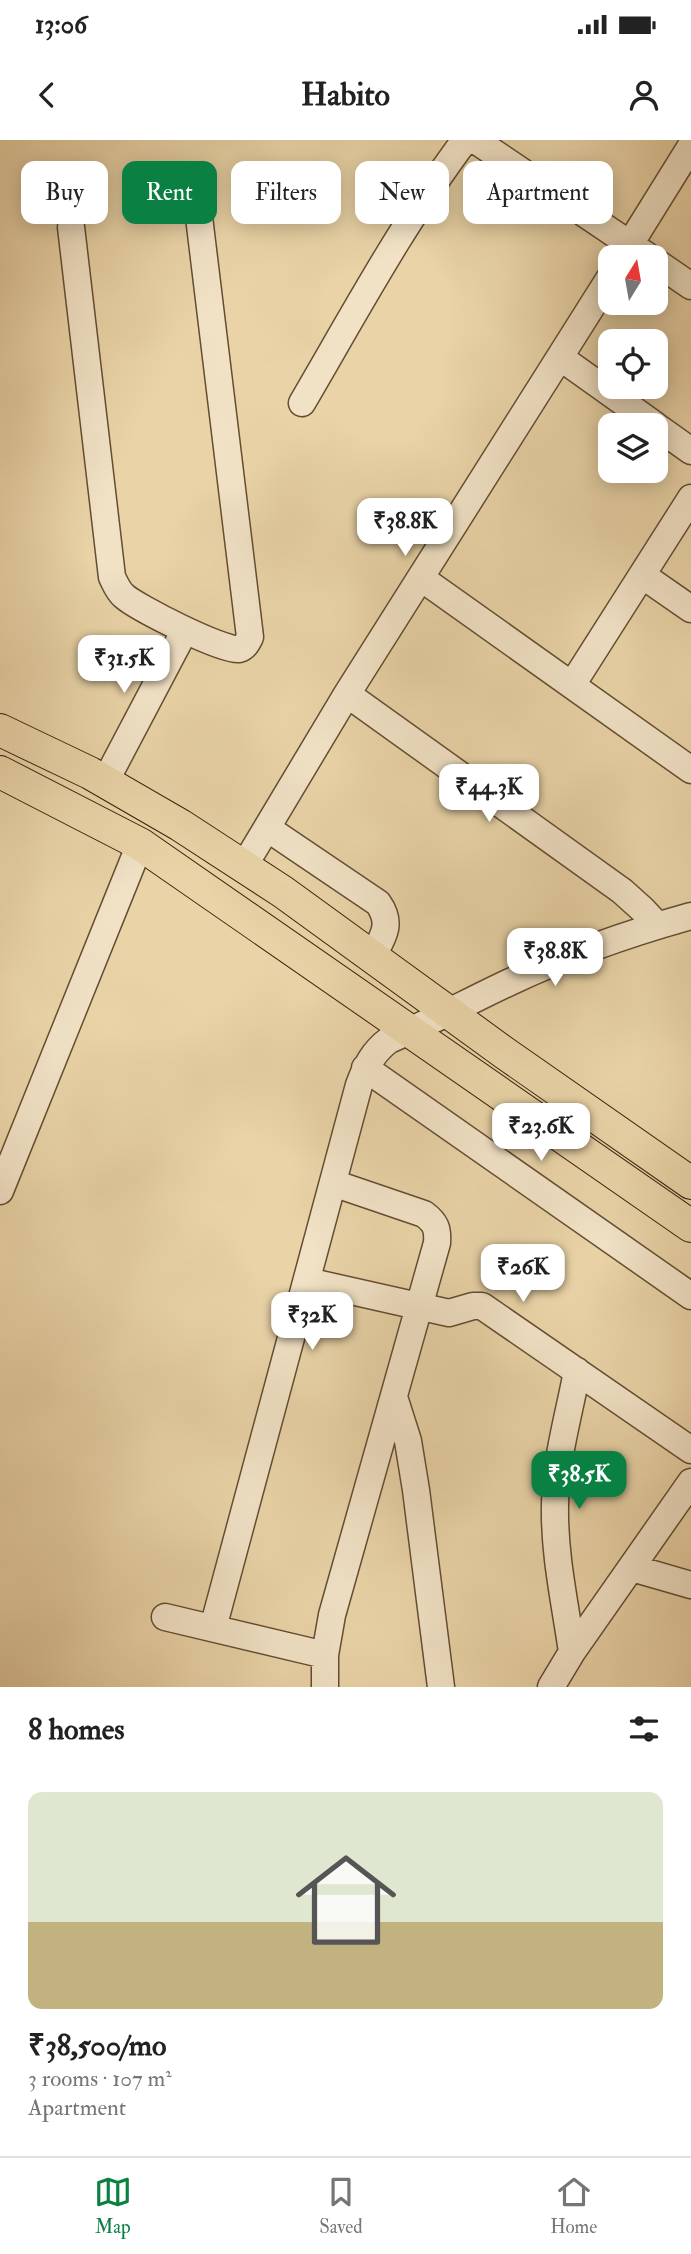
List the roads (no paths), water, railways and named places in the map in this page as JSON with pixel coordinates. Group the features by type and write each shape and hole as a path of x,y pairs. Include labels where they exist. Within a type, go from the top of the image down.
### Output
{"main road":[{"path":"0,730 105,782 180,825 284,892 448,1013 691,1183"},
{"path":"0,772 131,866 256,923 691,1226"}],"street":[{"path":"302,403 389,254 440,173 465,140"},
{"path":"475,140 623,245"},
{"path":"638,245 691,146"},
{"path":"71,228 112,577 122,594 137,605 185,630 229,649 238,649 246,645 250,637 200,224"},
{"path":"668,270 691,286"},
{"path":"244,866 347,694 598,297"},
{"path":"561,358 638,413"},
{"path":"668,435 691,451"},
{"path":"572,685 691,498"},
{"path":"642,575 691,609"},
{"path":"421,578 691,770"},
{"path":"105,782 185,630"},
{"path":"347,694 615,885 657,925"},
{"path":"267,828 378,903 384,912 386,926 372,957"},
{"path":"0,1191 131,866"},
{"path":"213,1628 359,1085 371,1059 389,1040 512,981 566,958 657,925 691,916"},
{"path":"371,1059 691,1296"},
{"path":"325,1687 325,1655 332,1615 438,1243 438,1229 424,1214 333,1183"},
{"path":"307,1281 449,1313 482,1306 691,1450"},
{"path":"572,1651 557,1548 555,1504 559,1466 577,1371"},
{"path":"394,1396 410,1453 441,1687"},
{"path":"551,1687 572,1651 691,1482"},
{"path":"632,1568 691,1585"},
{"path":"165,1617 325,1655"}]}
